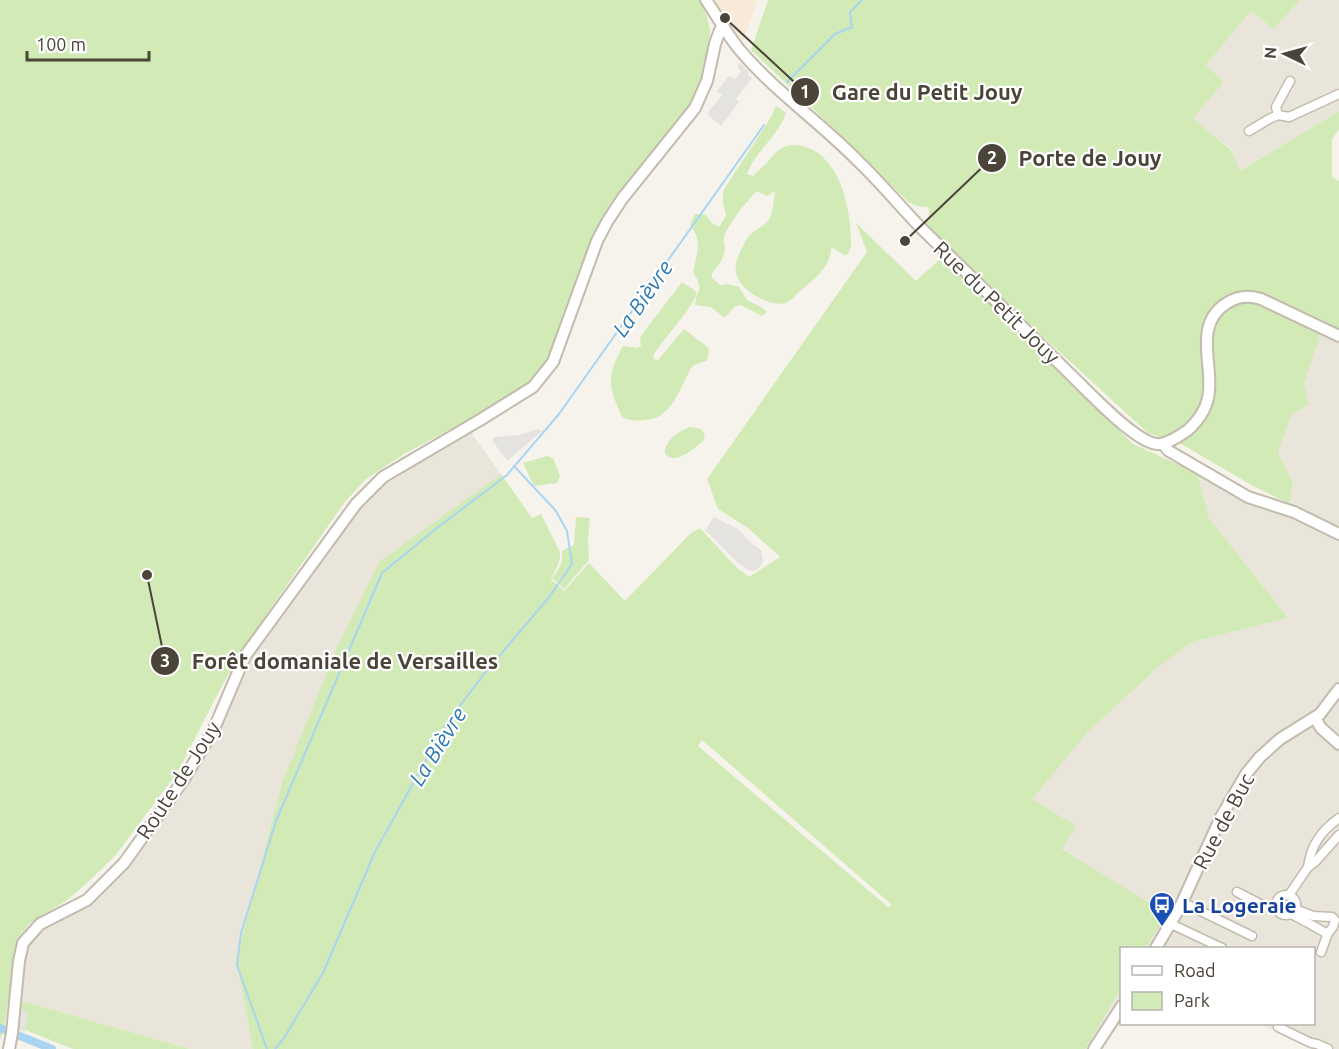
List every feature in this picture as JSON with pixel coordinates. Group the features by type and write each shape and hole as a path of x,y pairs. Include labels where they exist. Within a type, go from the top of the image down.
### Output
{"street":[{"name":"Rue du Petit Jouy","path":"706,0 737,47 750,61 783,94 857,160 918,225 1094,397 1138,436 1150,443 1163,444 1169,451 1248,496 1294,512 1339,534"},
{"name":"Route de Jouy","path":"9,1049 23,944 40,924 87,900 124,863 182,783 213,731 245,656 356,504 384,477 533,387 553,362 597,241 622,199 695,108 707,81 720,30 724,27"},
{"path":"1278,115 1276,107 1290,81"},
{"path":"1249,131 1278,115 1290,117 1339,94"},
{"path":"1163,444 1184,433 1202,414 1210,389 1206,350 1208,332 1219,308 1228,302 1244,296 1253,296 1339,336"},
{"name":"Rue de Buc","path":"1157,947 1182,902 1221,817 1246,774 1260,757 1280,739 1315,718 1339,689"},
{"path":"1315,718 1321,728 1339,744"},
{"path":"1308,867 1309,857 1316,842 1327,827 1339,818"},
{"path":"1289,895 1308,867 1339,834"},
{"path":"1237,892 1266,907 1275,907 1281,914 1293,912 1332,917 1335,920 1333,927 1328,933 1321,952"},
{"path":"1275,907 1278,898 1283,894 1289,895 1295,899 1296,906 1293,912"},
{"path":"1182,902 1252,936"},
{"path":"1293,912 1328,933"},
{"path":"1171,924 1220,947"},
{"path":"1094,1049 1120,1009"},
{"path":"1279,1025 1278,1027 1311,1044 1328,1049"}],"shaded area":[{"path":"713,0 758,0 743,41"},
{"path":"1300,0 1339,0 1339,111 1239,171 1231,149 1192,118 1224,82 1206,65 1251,11 1274,29"},
{"path":"740,63 752,78 736,99 739,102 721,126 707,114 722,95 717,91 729,76 735,79 741,72 737,66"},
{"path":"1321,332 1339,333 1339,1049 1314,1049 1263,1025 1315,1025 1315,947 1147,947 1166,914 1061,848 1031,799 1087,733 1157,668 1192,642 1288,618 1209,518 1197,473 1286,514 1293,482 1278,453 1291,415 1309,403 1304,384"},
{"path":"538,429 542,431 507,461 492,440 495,437 519,435"},
{"path":"469,430 501,474 379,562 282,783 236,959 253,1049 190,1049 22,1001 21,967 25,951 37,934 49,923 101,889 173,799 250,655 355,512 374,491"},
{"path":"714,517 738,529 761,550 763,561 760,567 754,571 748,570 705,530"},
{"path":"1120,991 1119,1024 1102,1049 1085,1049"},
{"path":"17,1005 28,1013 25,1032 16,1029"}],"green space":[{"path":"0,0 699,0 709,23 710,48 709,61 701,85 686,112 604,215 550,354 544,364 527,384 499,403 404,454 366,479 344,503 243,648 179,770 115,856 66,901 30,923 17,939 4,1030 0,1039"},
{"path":"768,0 1300,0 1274,29 1251,11 1206,65 1224,82 1193,118 1231,150 1240,171 1339,111 1339,129 1332,139 1332,177 1339,181 1339,333 1321,332 1304,384 1309,404 1291,415 1278,453 1293,482 1290,504 1253,486 1183,445 1148,433 921,225 929,218 929,207 917,206 908,202 751,50"},
{"path":"776,106 786,113 772,137 755,158 747,174 753,176 776,152 787,146 803,146 818,153 836,175 842,189 847,204 851,247 847,255 844,255 831,247 828,260 821,272 786,303 763,300 744,287 736,271 737,260 748,237 765,224 772,211 775,191 767,196 757,191 728,227 724,239 724,255 712,273 712,278 720,285 739,287 747,300 767,312 762,316 741,305 736,306 724,318 711,307 695,305 699,286 693,272 698,242 690,225 695,214 706,215 712,223 719,227 726,216 723,191"},
{"path":"856,223 916,281 942,257 1133,444 1197,473 1209,518 1288,618 1192,642 1157,668 1087,733 1032,799 1076,826 1062,849 1167,914 1147,947 1120,947 1120,991 1085,1049 253,1049 236,959 282,783 337,647 379,562 501,474 532,518 541,514 560,552 559,563 551,579 564,591 589,563 625,601 691,533 700,528 736,567 749,577 780,557 748,528 718,509 707,479 867,252","holes":["702,740 891,905 888,907 698,746"]},
{"path":"682,282 697,294 687,311 655,352 653,359 658,360 684,329 709,348 708,358 691,368 674,401 662,414 646,420 622,417 612,389 614,366 623,346 637,348 641,346 640,337"},
{"path":"690,427 701,429 705,435 703,441 681,456 674,458 666,455 665,449 671,439"},
{"path":"547,456 553,458 560,476 557,483 534,486 523,463"},
{"path":"576,517 590,518 589,560 564,589 552,578 560,565 562,551 574,545"},
{"path":"22,1001 190,1049 73,1049 18,1027"}],"waterway":[{"name":"La Bièvre","path":"787,82 835,34 852,27 850,12 862,0"},
{"name":"La Bièvre","path":"267,1049 237,965 241,933 276,821 382,573 507,475 559,414 764,125"},
{"name":"La Bièvre","path":"275,1049 323,973 375,852 446,724 484,674 550,596 572,564 567,531 556,511 514,466"},
{"path":"0,1028 52,1049"}],"place":[{"name":"Gare du Petit Jouy","path":"725,18"},
{"name":"Porte de Jouy","path":"905,241"},
{"name":"Forêt domaniale de Versailles","path":"147,575"},
{"name":"La Logeraie","path":"1162,928"}]}
